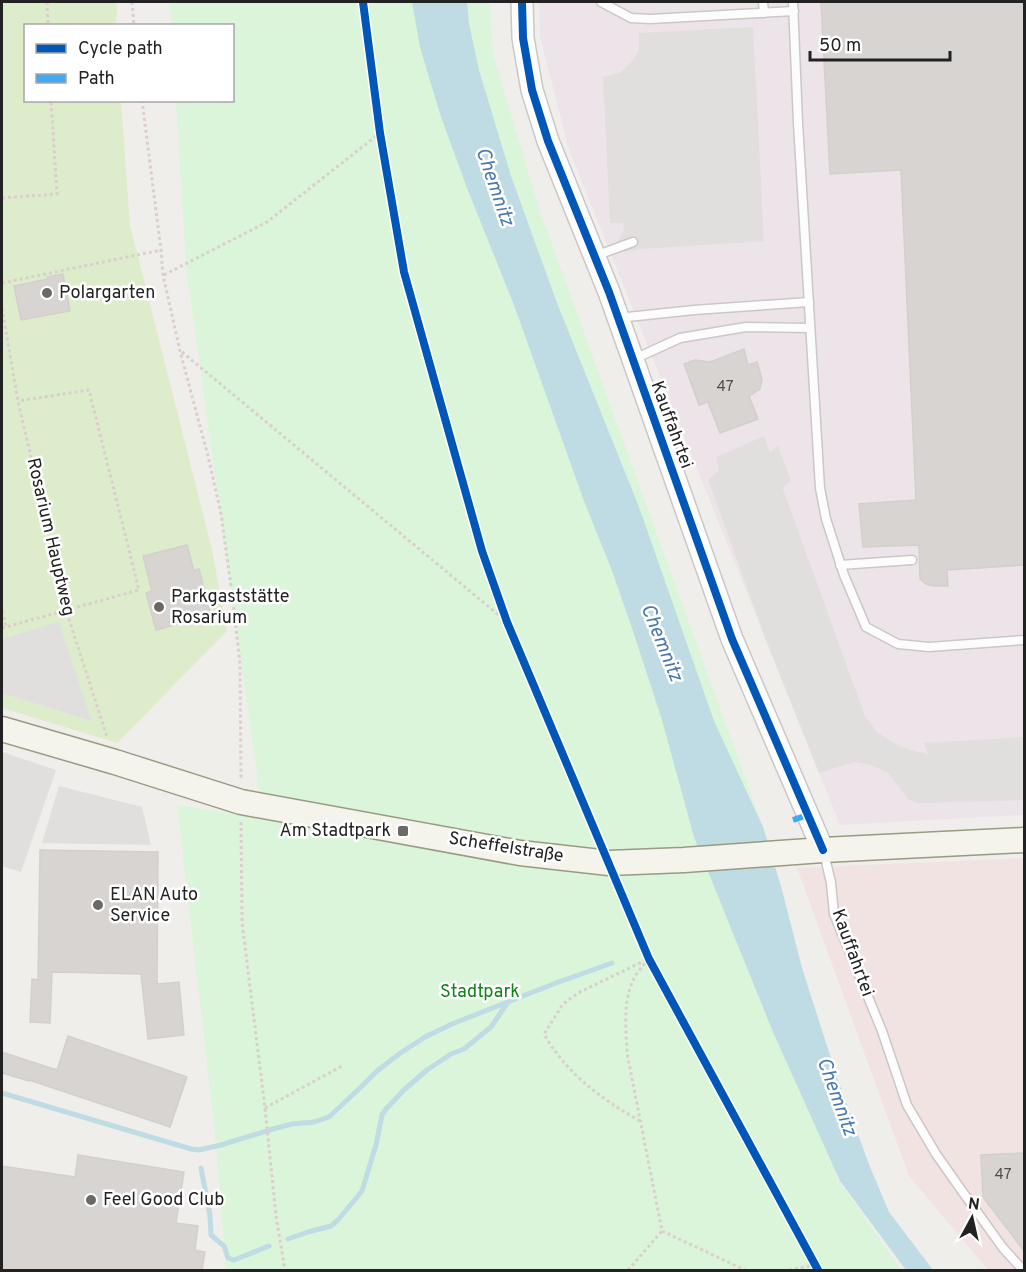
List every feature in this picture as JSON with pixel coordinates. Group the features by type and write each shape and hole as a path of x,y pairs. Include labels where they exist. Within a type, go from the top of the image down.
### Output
{"main road":[{"name":"Scheffelstraße","path":"2,729 241,801 520,853 609,863 1024,840"}],"street":[{"name":"Kauffahrtei","path":"522,2 524,38 532,90 548,141 618,318 732,639 823,850"}],"lane":[{"path":"601,2 632,18 650,20 764,13 793,6 820,488 826,519 840,565 866,627 897,644 929,647 1024,640"},
{"path":"764,2 764,13"},
{"path":"595,256 633,242"},
{"path":"618,318 809,302"},
{"path":"632,360 680,338 746,327 810,328"},
{"path":"840,565 912,560"},
{"name":"Kauffahrtei","path":"823,850 831,883 834,914 882,1030 907,1105 936,1154 962,1191 1003,1248 1023,1270"}],"path":[{"path":"47,2 48,24"},
{"path":"132,2 134,24"},
{"path":"2,198 57,194 51,102"},
{"path":"142,102 163,275 221,514 232,593 240,664 242,922 276,1216 285,1270"},
{"path":"163,275 267,222 380,133"},
{"path":"2,283 161,250"},
{"path":"2,341 6,340"},
{"path":"180,351 507,622"},
{"path":"2,628 139,590 89,390 18,401"},
{"path":"2,611 6,626"},
{"path":"647,952 818,1270"},
{"path":"640,1121 613,1105 580,1080 554,1051 544,1034 563,1004 578,993 649,959"},
{"path":"649,959 636,975 627,997 627,1053 662,1231"},
{"path":"265,1108 342,1066"},
{"path":"628,1270 662,1231"},
{"path":"662,1231 745,1270"},
{"path":"789,1270 815,1265"}],"shaded area":[{"path":"539,2 1024,2 1024,815 840,825 569,150 540,37"},
{"path":"753,27 764,241 623,252 618,241 624,230 623,223 610,223 603,77 621,72 632,62 639,50 639,33"},
{"path":"764,436 770,452 778,446 791,480 783,489 865,716 877,732 892,742 909,750 928,754 924,743 1024,737 1024,800 918,803 909,800 887,772 870,765 855,762 819,773 766,640 708,480 719,470 716,457"},
{"path":"59,622 92,721 2,693 2,639"},
{"path":"2,752 56,770 21,872 2,866"},
{"path":"59,786 142,807 151,845 42,843"},
{"path":"1024,858 1024,1270 988,1270 909,1176 797,868"}],"green space":[{"path":"2,2 117,2 116,24 24,24 24,102 121,102 130,225 212,550 227,631 117,743 2,708"},
{"name":"Stadtpark","path":"170,2 490,2 493,54 540,211 766,835 732,871 838,1180 901,1270 226,1270 215,1133 177,805 263,818 186,267 176,102 234,102 234,24 171,24"}],"water":[{"name":"Chemnitz","path":"412,2 467,2 469,24 479,70 511,176 557,303 639,507 714,721 763,827 802,968 837,1077 870,1167 889,1212 933,1270 906,1270 840,1181 773,1032 694,837 662,720 611,568 584,501 514,305 440,114 420,47"}],"building":[{"path":"821,2 1024,2 1024,565 947,570 948,586 934,586 920,579 919,545 863,547 859,504 916,500 901,170 830,174"},
{"path":"63,274 70,311 21,320 14,286"},
{"path":"744,349 748,365 757,362 762,379 760,389 749,396 758,419 720,433 708,402 699,405 684,364 695,360 710,362"},
{"path":"187,545 194,571 199,569 211,615 156,630 146,593 152,591 143,556"},
{"path":"40,850 158,852 157,984 179,982 184,1035 148,1039 141,974 52,972 50,1023 30,1022 32,979 38,980"},
{"path":"68,1036 187,1077 170,1127 2,1073 2,1052 57,1070"},
{"path":"1024,1153 1024,1251 983,1197 981,1155"},
{"name":"Feel Good Club","path":"78,1155 184,1172 176,1223 198,1226 195,1250 205,1252 202,1270 2,1270 2,1166 75,1177"}],"waterway":[{"path":"2,1093 199,1150 292,1124 314,1122 329,1117 377,1071 425,1037 452,1024 612,963"},
{"path":"288,1239 331,1226 338,1220 362,1191 376,1145 382,1115 386,1109 427,1070 451,1054 464,1049 491,1027 508,1002"},
{"path":"201,1168 210,1215 211,1235 224,1246 228,1258 234,1260 269,1246"}],"marked path":[{"path":"793,820 808,815"}],"cycle path":[{"path":"363,2 380,133 404,272 482,551 507,622 649,959 818,1270"},
{"path":"522,2 523,38 532,90 548,141 609,292 732,639 823,850"}],"place":[{"name":"Polargarten","path":"47,293"},
{"name":"Parkgaststätte Rosarium","path":"159,607"},
{"name":"Am Stadtpark","path":"403,831"},
{"name":"ELAN Auto Service","path":"98,905"},
{"name":"Feel Good Club","path":"91,1200"}]}
